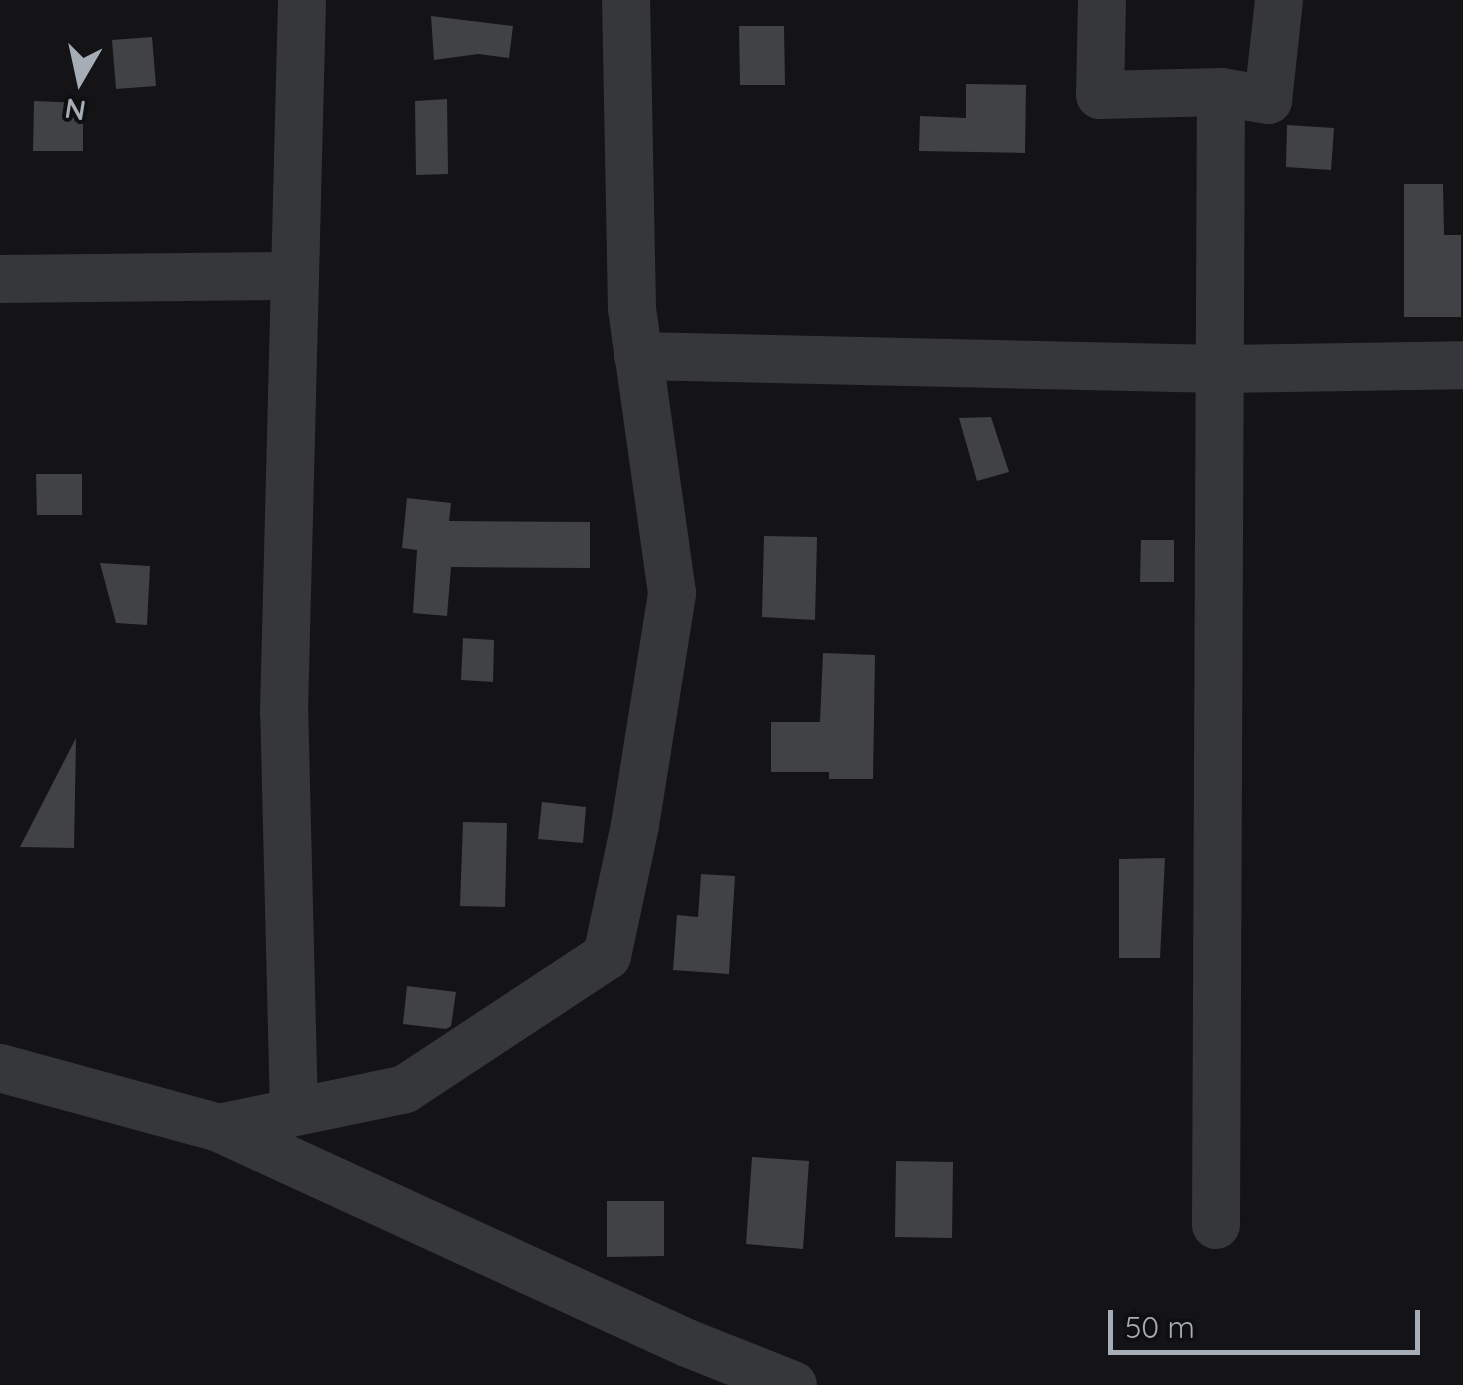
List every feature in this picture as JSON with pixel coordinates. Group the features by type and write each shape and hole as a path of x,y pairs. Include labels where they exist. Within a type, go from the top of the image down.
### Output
{"street":[{"path":"294,1112 284,712 302,0"},
{"path":"219,1128 405,1088 606,956 635,825 672,593 632,309 626,0"},
{"path":"1102,0 1100,95 1221,92 1268,100 1279,0"},
{"path":"1216,1226 1221,92"},
{"path":"0,279 295,276"},
{"path":"638,356 1220,369 1463,364"},
{"path":"0,1068 219,1128 687,1343 794,1385"}],"building":[{"path":"431,16 513,26 509,58 478,54 434,60"},
{"path":"739,26 784,26 785,85 740,85"},
{"path":"152,37 156,86 116,89 112,40"},
{"path":"966,84 1026,85 1025,153 919,151 920,116 966,118"},
{"path":"447,99 448,174 416,175 415,101"},
{"path":"34,101 83,103 83,151 33,151"},
{"path":"1287,125 1334,128 1331,170 1286,167"},
{"path":"1404,184 1443,184 1444,235 1461,235 1461,317 1404,317"},
{"path":"991,417 1009,472 977,481 959,418"},
{"path":"36,474 82,474 82,515 37,515"},
{"path":"407,498 451,503 449,521 590,522 590,568 451,567 447,616 413,613 417,550 402,548"},
{"path":"764,536 817,537 815,620 762,617"},
{"path":"1141,540 1174,540 1174,582 1140,582"},
{"path":"100,563 150,566 147,625 116,623"},
{"path":"463,638 494,640 493,682 461,680"},
{"path":"823,653 875,655 873,779 829,779 829,772 771,772 771,722 820,722"},
{"path":"76,738 74,848 20,847"},
{"path":"542,802 586,807 583,843 538,839"},
{"path":"463,822 507,823 505,907 460,906"},
{"path":"1165,858 1160,958 1119,958 1119,859"},
{"path":"701,874 735,876 729,974 673,970 677,915 698,917"},
{"path":"407,986 456,992 451,1026 446,1029 403,1024"},
{"path":"752,1157 809,1161 803,1249 746,1244"},
{"path":"896,1161 953,1162 952,1238 895,1237"},
{"path":"607,1201 664,1201 664,1256 607,1257"}]}
